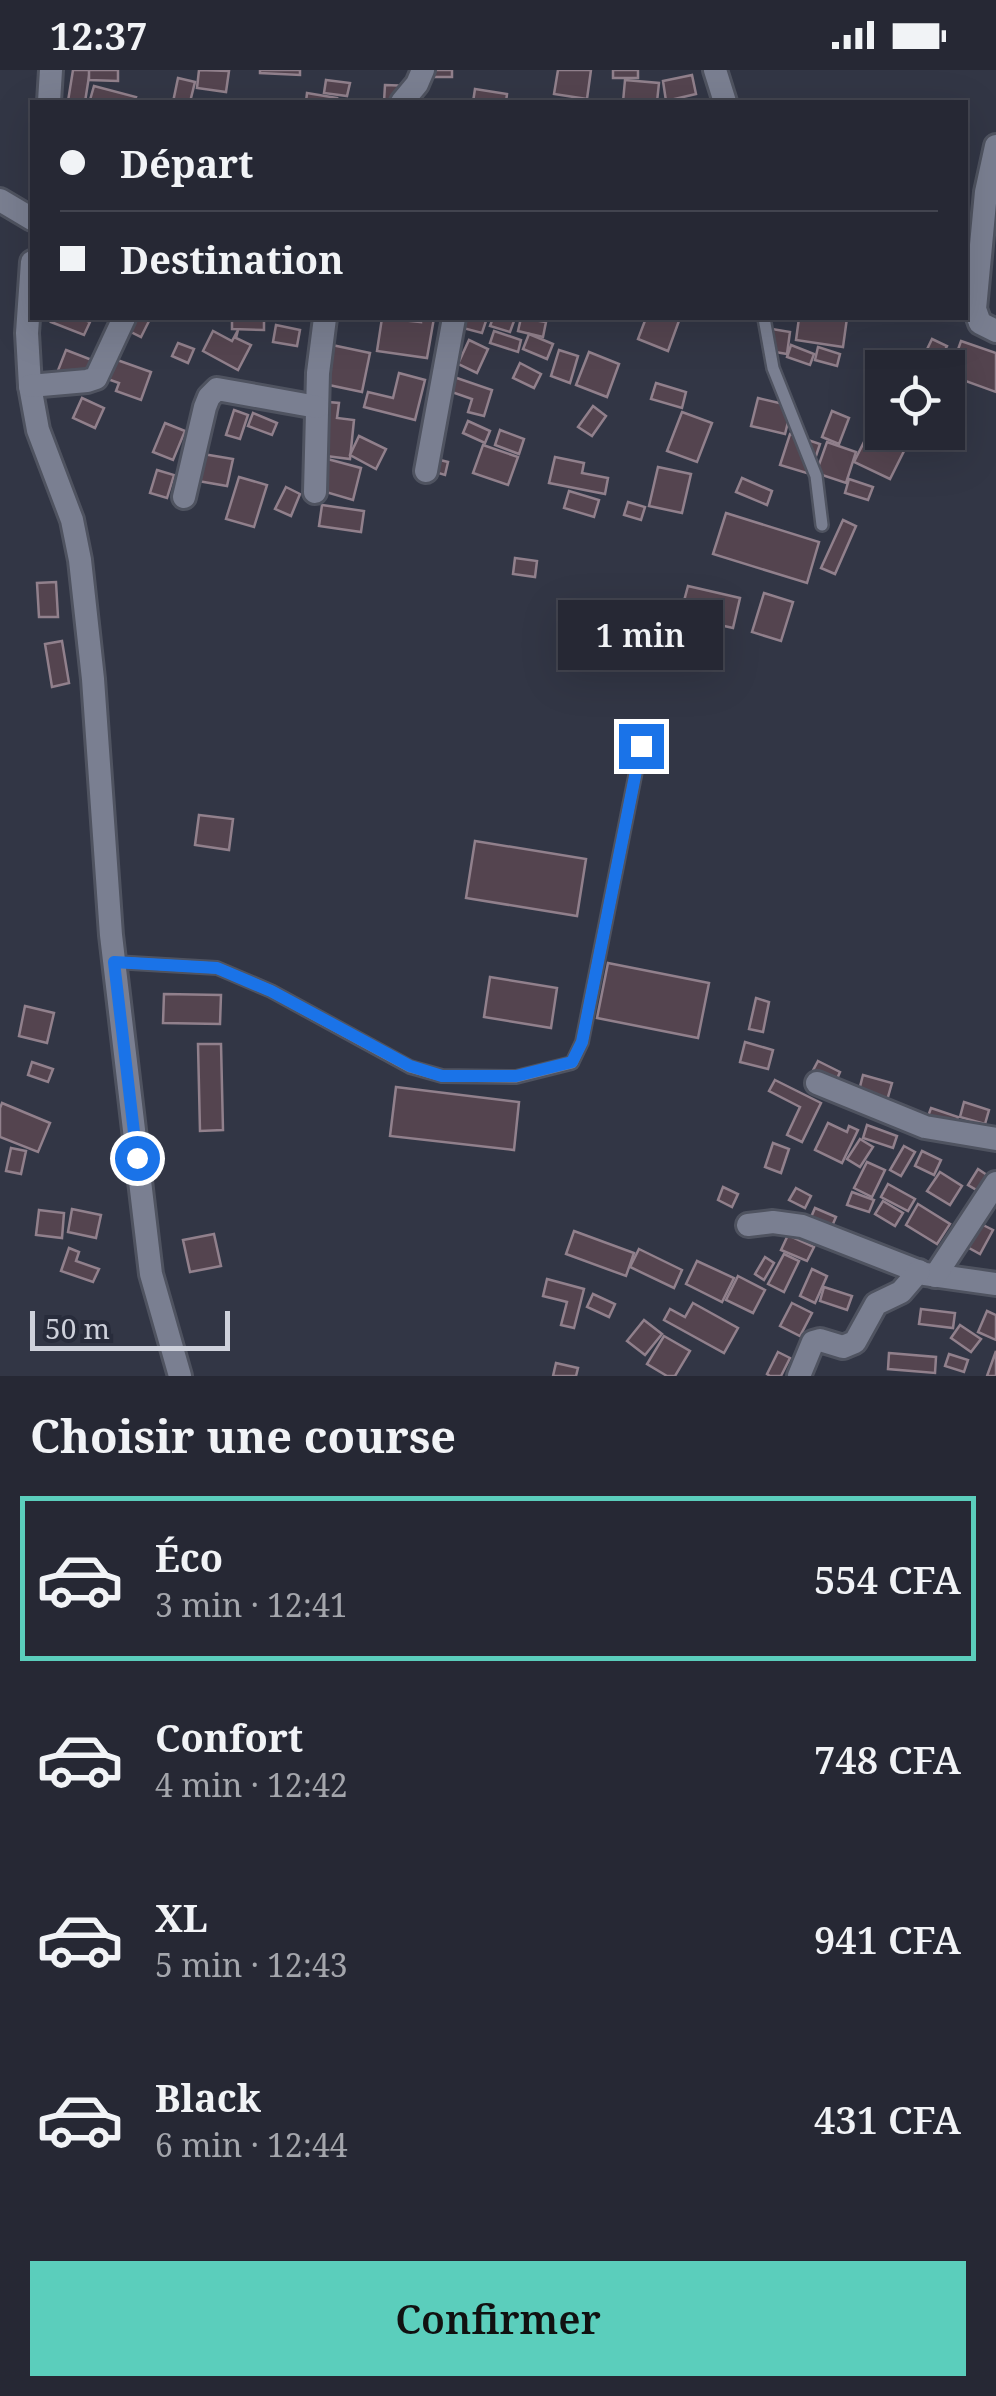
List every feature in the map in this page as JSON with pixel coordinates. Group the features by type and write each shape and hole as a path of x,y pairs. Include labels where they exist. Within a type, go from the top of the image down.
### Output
{"street":[{"path":"49,100 51,70"},
{"path":"404,100 423,70"},
{"path":"715,70 723,100"},
{"path":"996,146 984,209 975,309 980,323 996,331"},
{"path":"0,200 30,218"},
{"path":"30,290 30,386 38,430 72,520 80,560 114,962 151,1274 180,1376"},
{"path":"30,386 96,378 123,320"},
{"path":"315,492 318,373 325,320"},
{"path":"426,471 454,320"},
{"path":"184,497 204,407 217,389 317,408"},
{"path":"817,1083 925,1126 996,1139"},
{"path":"798,1376 813,1342 820,1340 843,1347 854,1342 876,1304 927,1274 996,1183"},
{"path":"748,1225 773,1222 802,1226 927,1274 996,1284"}],"lane":[{"path":"764,320 772,368 816,476 822,525"},
{"path":"114,962 217,968 271,991 410,1066 442,1076 516,1076 572,1062 582,1042 641,746"}],"building":[{"path":"73,70 90,70 85,100 68,100"},
{"path":"89,70 118,70 118,81 89,80"},
{"path":"199,70 229,71 226,92 197,88"},
{"path":"300,70 300,75 260,73"},
{"path":"428,70 452,70 452,77 428,77"},
{"path":"558,70 591,70 587,99 554,94"},
{"path":"613,70 638,70 638,78 613,78"},
{"path":"692,75 696,94 666,100 663,81"},
{"path":"178,78 195,82 190,100 173,100"},
{"path":"326,80 350,83 347,96 324,93"},
{"path":"625,80 659,83 657,100 623,100"},
{"path":"385,85 411,86 410,100 384,100"},
{"path":"94,86 136,97 135,100 90,100"},
{"path":"475,89 507,94 506,100 473,100"},
{"path":"307,93 337,98 336,100 306,100"},
{"path":"85,320 90,322 84,335 51,322"},
{"path":"125,320 150,320 141,337 121,327"},
{"path":"232,320 264,320 264,330 232,329"},
{"path":"382,320 434,320 427,358 377,351"},
{"path":"461,320 486,320 482,333 459,327"},
{"path":"492,320 514,321 510,332 490,326"},
{"path":"521,320 546,322 543,337 518,331"},
{"path":"645,320 679,320 668,351 638,339"},
{"path":"799,320 847,320 843,347 796,340"},
{"path":"276,325 300,330 297,346 273,342"},
{"path":"772,329 790,332 787,354 769,351"},
{"path":"238,330 236,338 251,345 238,370 203,351 213,331 232,341"},
{"path":"494,331 521,340 518,352 490,343"},
{"path":"529,334 553,344 547,359 523,349"},
{"path":"932,339 947,346 945,350 927,350"},
{"path":"469,340 488,349 477,373 458,364"},
{"path":"961,341 996,353 996,392 965,381 965,350 958,350"},
{"path":"178,343 194,349 188,363 172,356"},
{"path":"332,345 370,353 362,392 324,384"},
{"path":"791,345 814,354 810,365 787,357"},
{"path":"818,347 840,354 837,366 815,360"},
{"path":"66,350 92,360 83,383 57,373"},
{"path":"559,350 578,356 570,383 551,376"},
{"path":"589,352 619,364 607,397 576,385"},
{"path":"106,356 151,372 141,400 116,391 119,383 99,376"},
{"path":"520,363 541,374 534,388 513,378"},
{"path":"399,373 425,380 415,420 364,407 368,392 393,398"},
{"path":"451,376 492,390 484,416 468,412 472,399 446,390"},
{"path":"656,383 686,392 682,408 651,399"},
{"path":"82,398 104,408 95,428 73,418"},
{"path":"758,398 792,406 785,434 751,426"},
{"path":"317,401 339,403 337,418 354,420 350,459 310,454"},
{"path":"593,406 606,416 592,436 578,427"},
{"path":"234,410 248,415 240,439 226,435"},
{"path":"832,411 849,418 839,444 822,437"},
{"path":"682,412 712,423 697,462 667,451"},
{"path":"253,413 277,423 272,435 248,426"},
{"path":"468,421 490,431 485,443 463,433"},
{"path":"165,423 185,431 173,460 153,452"},
{"path":"500,430 524,439 519,454 495,445"},
{"path":"790,434 820,444 810,474 780,465"},
{"path":"359,436 386,449 376,469 350,455"},
{"path":"865,440 865,450 904,451 890,479 854,462"},
{"path":"827,442 856,452 846,483 816,473"},
{"path":"483,445 518,457 508,485 473,473"},
{"path":"203,454 233,459 227,486 198,481"},
{"path":"320,457 361,468 353,500 312,488"},
{"path":"428,457 448,462 445,475 425,469"},
{"path":"555,457 584,463 582,473 608,478 605,494 549,483"},
{"path":"658,467 691,474 682,513 649,506"},
{"path":"157,470 174,475 167,498 150,493"},
{"path":"239,477 267,485 254,527 226,519"},
{"path":"742,478 772,491 767,505 736,492"},
{"path":"849,479 873,487 868,500 845,493"},
{"path":"286,487 300,494 291,516 275,509"},
{"path":"569,491 599,500 594,517 564,508"},
{"path":"628,502 645,507 641,520 624,515"},
{"path":"322,505 364,511 361,532 319,526"},
{"path":"726,513 819,542 807,583 713,554"},
{"path":"843,520 856,526 835,574 821,568"},
{"path":"515,558 537,561 535,577 513,574"},
{"path":"56,582 58,617 39,617 37,583"},
{"path":"688,586 740,598 733,628 680,616"},
{"path":"764,593 793,602 781,641 752,632"},
{"path":"62,641 69,683 52,687 45,644"},
{"path":"199,815 233,819 229,850 195,845"},
{"path":"475,841 586,859 577,916 466,898"},
{"path":"608,963 709,983 698,1038 597,1018"},
{"path":"490,977 557,988 551,1028 484,1017"},
{"path":"164,994 221,995 220,1024 163,1023"},
{"path":"756,998 769,1002 763,1032 749,1029"},
{"path":"25,1006 54,1013 47,1043 19,1036"},
{"path":"745,1042 773,1050 768,1069 740,1062"},
{"path":"198,1044 221,1044 223,1130 200,1131"},
{"path":"818,1061 840,1072 833,1088 810,1076"},
{"path":"32,1062 53,1069 48,1082 28,1075"},
{"path":"863,1075 892,1083 883,1114 855,1106"},
{"path":"775,1080 821,1103 802,1142 787,1135 800,1107 769,1091"},
{"path":"396,1087 519,1102 514,1150 390,1136"},
{"path":"964,1102 989,1110 985,1124 960,1117"},
{"path":"2,1103 50,1123 38,1152 0,1137"},
{"path":"931,1108 958,1117 953,1131 926,1122"},
{"path":"828,1123 847,1132 849,1126 858,1130 842,1163 815,1150"},
{"path":"867,1125 897,1136 893,1148 863,1138"},
{"path":"860,1139 873,1147 860,1167 847,1159"},
{"path":"773,1143 789,1149 781,1173 765,1167"},
{"path":"904,1146 915,1152 901,1176 890,1170"},
{"path":"11,1148 26,1151 21,1174 6,1171"},
{"path":"922,1151 941,1160 934,1175 915,1166"},
{"path":"867,1162 885,1170 872,1197 854,1188"},
{"path":"978,1169 990,1177 980,1192 968,1185"},
{"path":"940,1172 962,1186 950,1205 927,1191"},
{"path":"888,1184 915,1199 908,1211 881,1197"},
{"path":"723,1187 738,1194 732,1207 718,1200"},
{"path":"796,1188 811,1196 805,1208 789,1200"},
{"path":"852,1192 874,1200 869,1212 847,1205"},
{"path":"883,1201 903,1213 895,1226 875,1214"},
{"path":"918,1204 950,1224 937,1244 906,1225"},
{"path":"815,1208 836,1217 826,1240 805,1231"},
{"path":"72,1209 101,1215 96,1238 68,1232"},
{"path":"39,1210 64,1213 62,1238 36,1235"},
{"path":"973,1220 993,1230 980,1254 960,1243"},
{"path":"574,1231 634,1253 626,1276 566,1254"},
{"path":"214,1234 221,1266 190,1272 183,1240"},
{"path":"788,1235 814,1247 807,1261 781,1250"},
{"path":"69,1248 79,1252 76,1261 99,1269 93,1282 61,1271"},
{"path":"639,1249 682,1270 674,1288 630,1267"},
{"path":"784,1254 799,1261 784,1292 768,1284"},
{"path":"765,1257 774,1263 764,1280 755,1274"},
{"path":"697,1261 734,1278 722,1302 686,1284"},
{"path":"812,1269 827,1276 815,1303 800,1296"},
{"path":"738,1276 765,1290 753,1313 726,1300"},
{"path":"547,1279 584,1289 574,1328 561,1325 567,1302 543,1296"},
{"path":"824,1287 852,1296 847,1310 820,1301"},
{"path":"593,1294 615,1304 609,1317 587,1307"},
{"path":"693,1303 738,1328 724,1353 664,1320 670,1309 685,1317"},
{"path":"792,1303 812,1313 800,1336 780,1326"},
{"path":"921,1309 955,1313 953,1328 919,1324"},
{"path":"987,1311 996,1315 996,1340 978,1332"},
{"path":"644,1320 662,1334 645,1355 627,1341"},
{"path":"960,1325 981,1339 971,1352 951,1338"},
{"path":"664,1336 690,1351 675,1376 667,1376 647,1364"},
{"path":"996,1351 996,1376 987,1376"},
{"path":"778,1352 790,1358 781,1376 770,1376 767,1374"},
{"path":"889,1353 936,1357 935,1373 888,1369"},
{"path":"949,1354 968,1360 964,1372 945,1366"},
{"path":"556,1363 578,1368 576,1376 553,1376"}],"route":[{"path":"137,1158 114,962 217,968 271,991 410,1066 442,1076 516,1076 572,1062 582,1042 641,746"}]}
